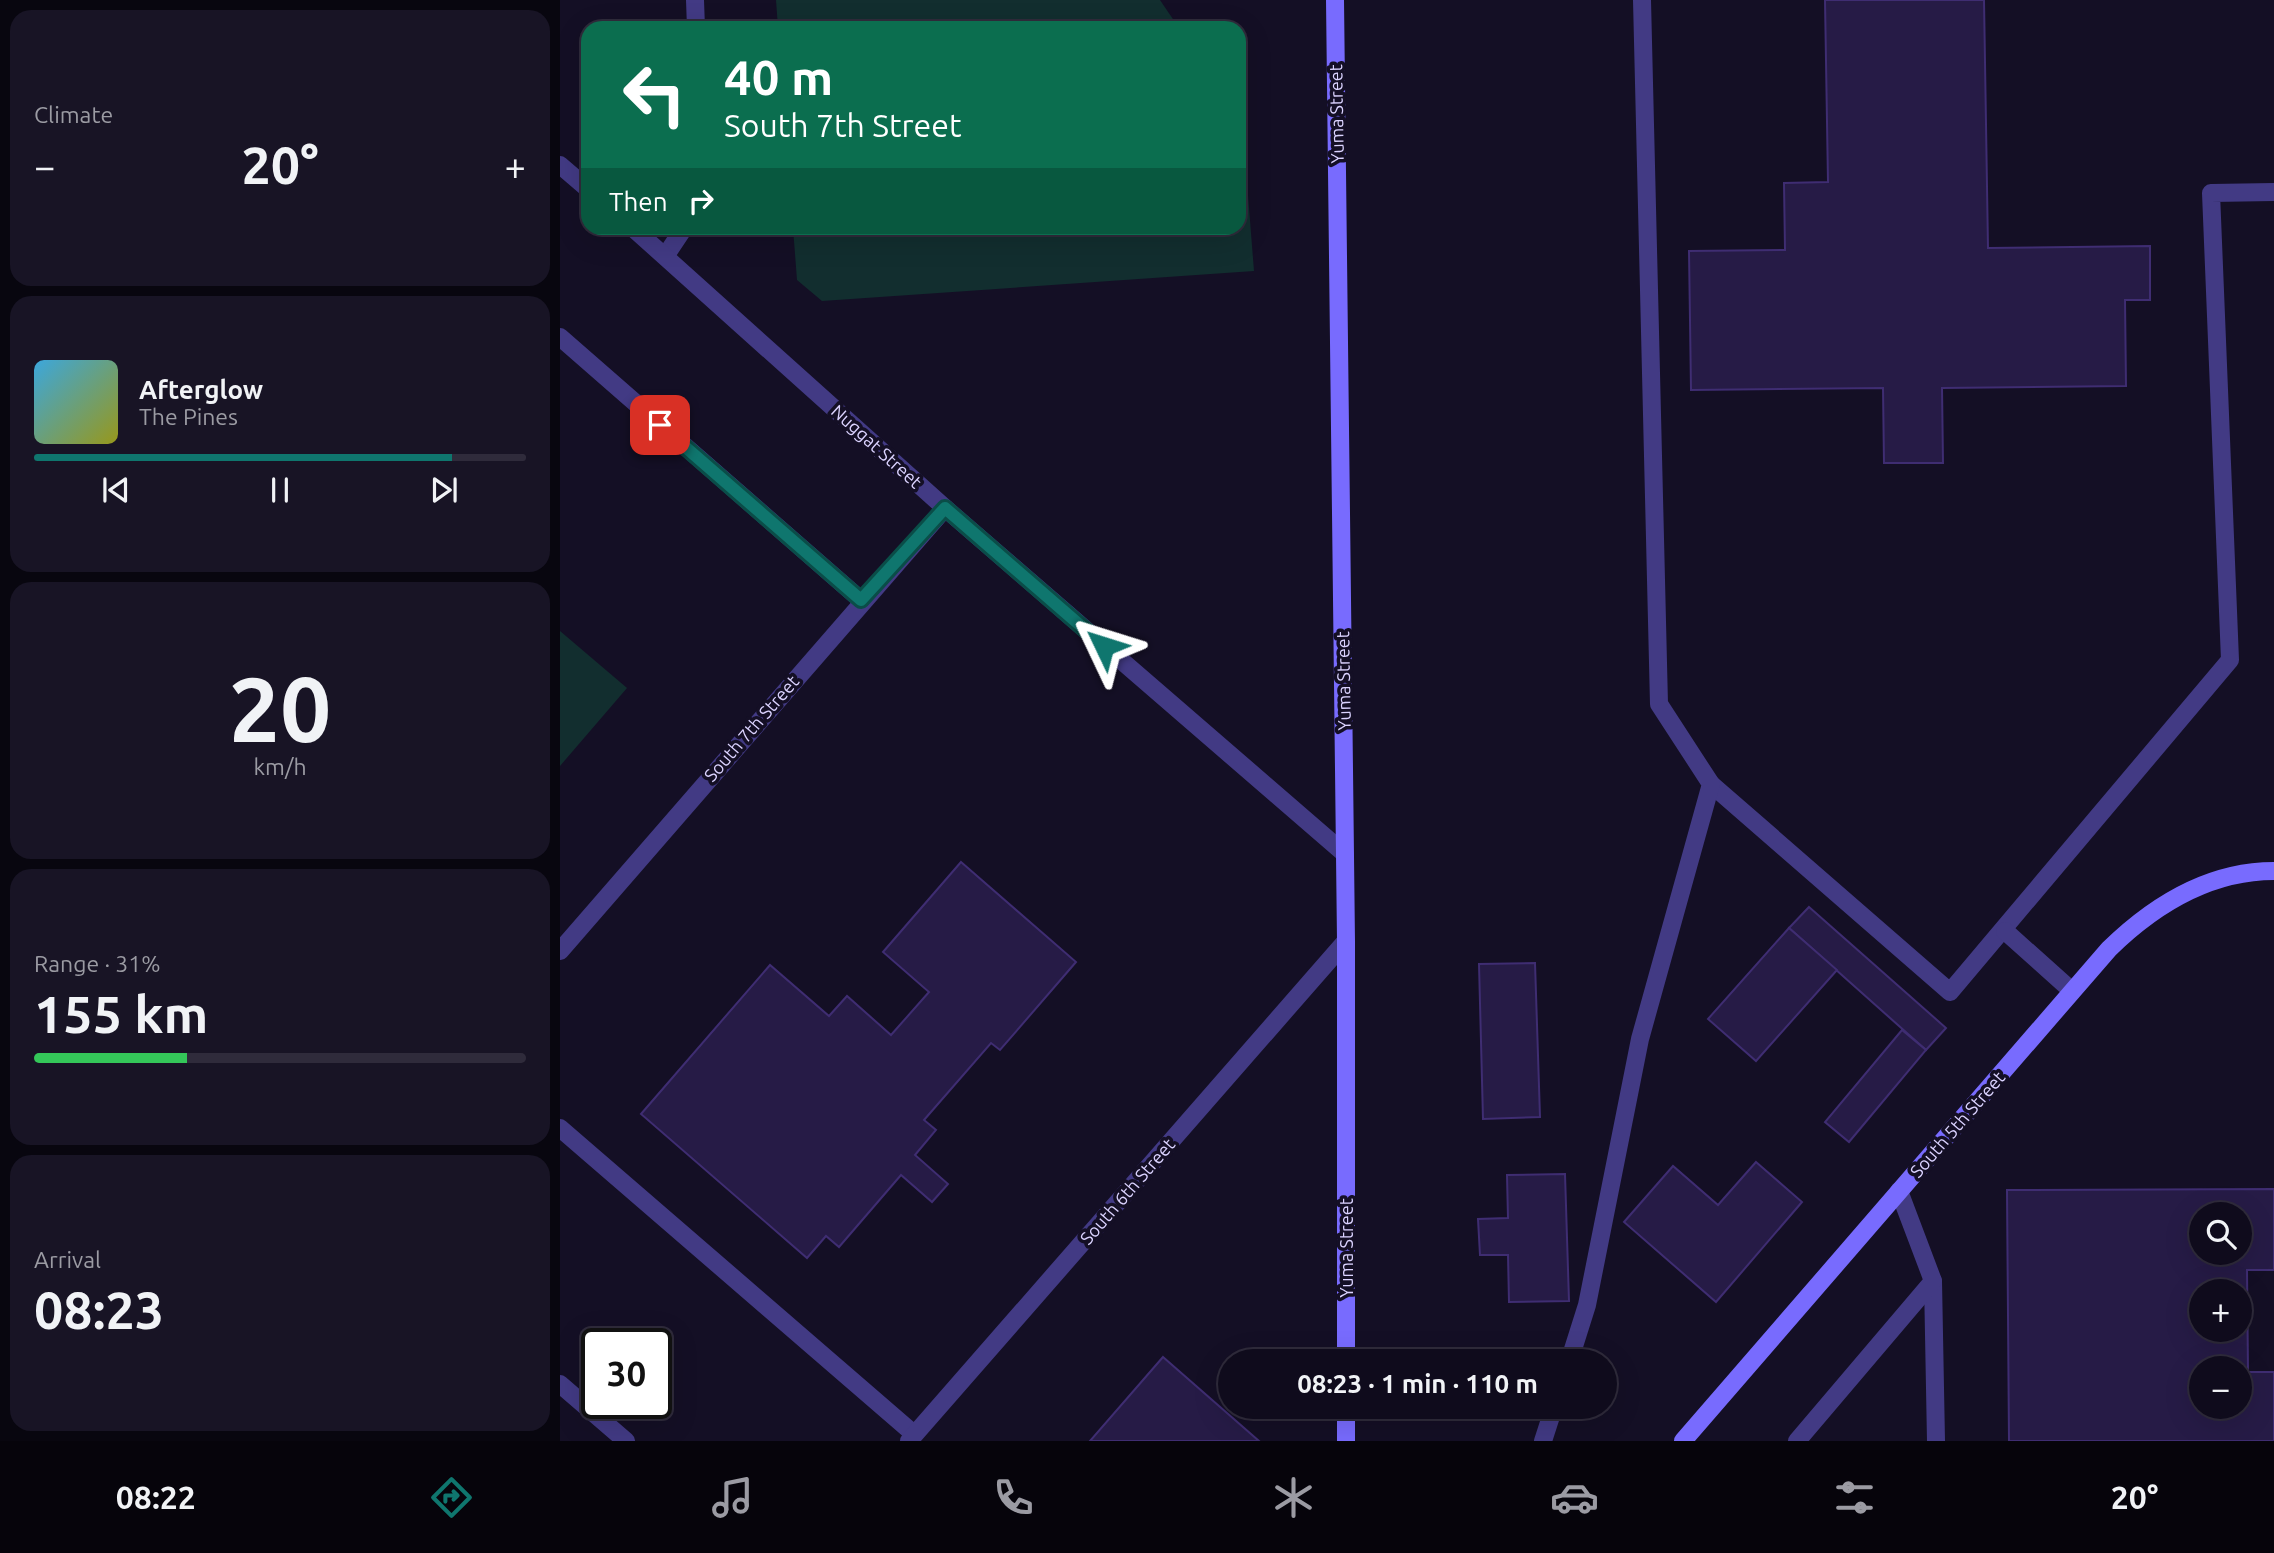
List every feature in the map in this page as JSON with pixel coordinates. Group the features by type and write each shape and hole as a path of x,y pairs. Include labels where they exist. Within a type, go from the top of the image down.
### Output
{"street":[{"path":"695,0 696,21"},
{"name":"Yuma Street","path":"1335,0 1346,941 1346,1349"},
{"path":"1642,0 1659,704 1711,784 1950,992 2005,931 2230,660 2211,193 2274,192"},
{"path":"560,165 581,183"},
{"name":"Nuggat Street","path":"642,235 945,508 1345,854"},
{"path":"666,255 679,235"},
{"path":"560,337 861,600"},
{"name":"South 7th Street","path":"560,951 861,600 945,508"},
{"path":"1573,1349 1587,1305 1640,1039 1711,784"},
{"name":"South 5th Street","path":"1683,1441 2072,991 2138,921 2177,895 2218,880 2274,871"},
{"path":"2005,931 2072,991"},
{"name":"South 6th Street","path":"911,1438 1346,941"},
{"path":"560,1128 911,1438"},
{"path":"1899,1191 1933,1281 1936,1441"},
{"path":"1797,1441 1933,1281"},
{"path":"560,1384 626,1441"},
{"path":"1346,1419 1346,1441"},
{"path":"1543,1441 1550,1419"}],"green space":[{"path":"776,0 1160,0 1174,21 778,21"},
{"path":"1246,187 1248,195 1254,271 822,301 797,280 794,235 1246,235"},
{"path":"560,631 627,688 560,766"}],"building":[{"path":"1825,0 1984,0 1988,248 2150,246 2150,300 2125,300 2126,386 1942,388 1943,463 1884,463 1883,388 1691,390 1689,251 1785,250 1784,183 1828,182"},
{"path":"961,862 1076,962 1000,1050 991,1043 924,1120 936,1130 915,1155 948,1184 932,1202 901,1175 839,1247 826,1236 807,1258 641,1114 770,965 829,1016 847,996 891,1035 929,992 883,952"},
{"path":"1809,907 1946,1028 1926,1050 1789,928"},
{"path":"1789,928 1837,970 1756,1061 1708,1019"},
{"path":"1535,963 1540,1117 1483,1119 1479,964"},
{"path":"1902,1030 1926,1050 1849,1142 1825,1122"},
{"path":"1756,1162 1802,1202 1716,1302 1624,1222 1673,1166 1718,1205"},
{"path":"1565,1174 1569,1301 1509,1302 1508,1255 1480,1255 1478,1219 1508,1218 1507,1175"},
{"path":"2274,1189 2274,1270 2247,1270 2247,1279 2189,1279 2189,1342 2248,1342 2248,1356 2189,1356 2189,1419 2252,1419 2252,1372 2274,1372 2274,1441 2009,1441 2007,1190"},
{"path":"1163,1357 1218,1405 1218,1419 1234,1419 1259,1441 1090,1441"}],"route":[{"path":"660,425 861,600 945,508 1104,646"}]}
